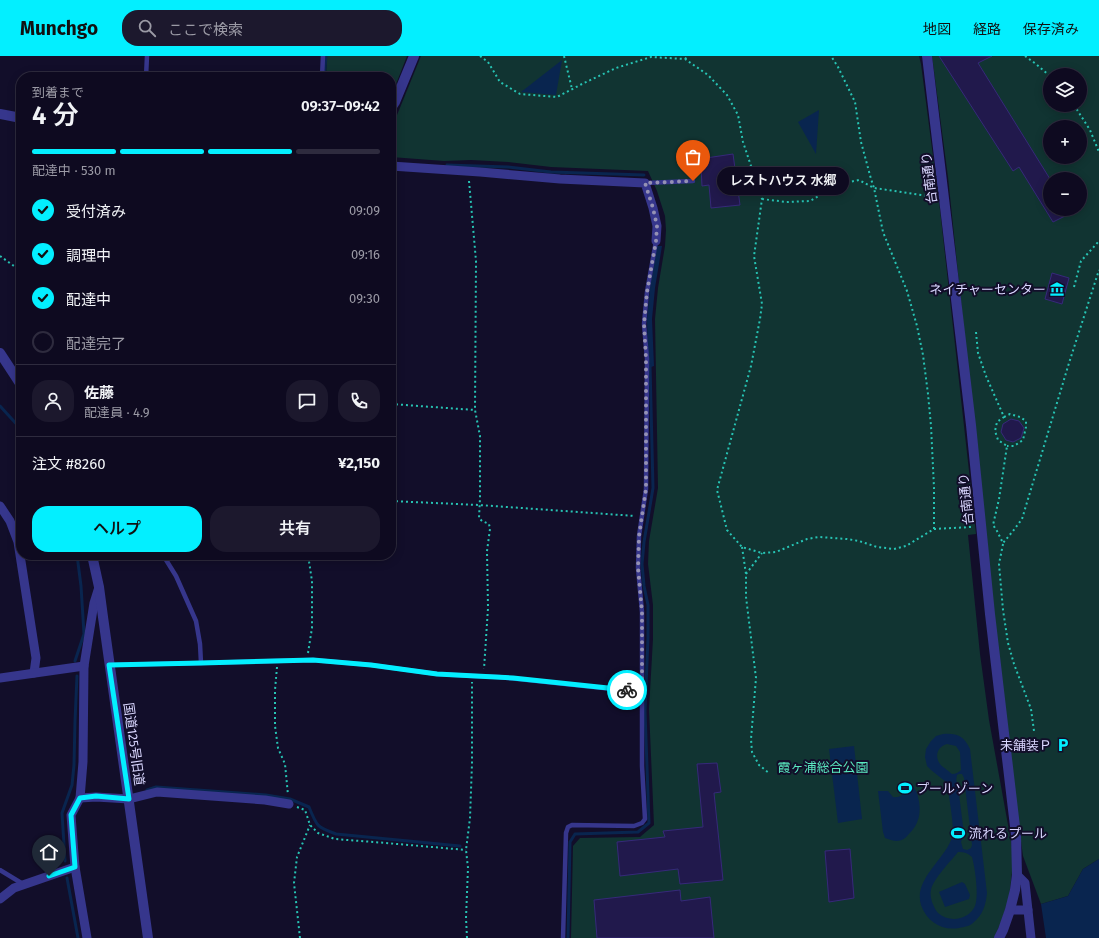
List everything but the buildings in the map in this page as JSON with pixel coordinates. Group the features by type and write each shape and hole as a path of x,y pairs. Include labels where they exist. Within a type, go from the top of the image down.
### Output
{"street":[{"path":"396,100 414,56"},
{"name":"台南通り","path":"927,56 971,425 991,621 1016,835 1017,875 1015,890 1010,910 999,938"},
{"path":"0,114 16,117"},
{"path":"396,166 560,179 645,183 657,226 656,241"},
{"path":"0,353 16,378"},
{"path":"0,506 10,521 16,537"},
{"path":"21,560 36,658 34,673"},
{"name":"国道125号旧道","path":"93,560 99,587 148,938"},
{"path":"88,938 75,867 71,815 80,798 83,762 84,666 94,603 99,587"},
{"path":"0,678 84,666"},
{"path":"80,798 96,796 129,799 157,792 265,800 289,804"},
{"path":"0,899 14,888 75,867"},
{"path":"1017,875 1025,883 1031,938"},
{"path":"1010,910 1028,910"}],"lane":[{"path":"146,56 146,72"},
{"path":"322,72 324,56"},
{"path":"645,183 693,181"},
{"path":"563,938 566,832 568,827 572,825 634,826 642,823 645,819 642,766 642,612 638,568 639,536 646,489 646,359 644,324 647,292 656,241"},
{"path":"166,560 176,576 196,621 200,644 201,663"},
{"path":"109,665 313,660 371,665 437,674 539,680 642,692"},
{"path":"0,870 24,884"}],"path":[{"path":"480,56 488,62 500,82 520,94 557,97 616,68 651,57 685,59 708,74 727,95 738,115 743,142 762,199 754,256 762,304 751,366 717,490 727,530 742,547 762,553 776,552 807,539 819,537 848,539 877,547 894,549 906,546 934,529 972,527"},
{"path":"564,56 572,89"},
{"path":"685,59 688,56"},
{"path":"831,56 838,66 856,102 862,142 874,188 883,232 907,291 917,326 923,355 931,426 934,529"},
{"path":"1025,56 1043,70"},
{"path":"1078,112 1090,130 1099,152"},
{"path":"468,171 476,261 475,410 480,436 479,518 489,524 490,529 487,550 488,608 483,676"},
{"path":"762,199 786,202 810,201 839,184 859,180 874,188 938,198"},
{"path":"1074,287 1081,262 1099,241"},
{"path":"0,256 16,267"},
{"path":"1034,731 1032,709 1014,664 1008,643 1002,610 999,564 1003,543 1022,518 1099,270"},
{"path":"976,332 978,353 986,376 1004,417"},
{"path":"396,404 475,410"},
{"path":"1010,414 1026,422 1026,427 1022,440 1014,446 1007,446 998,440 995,431 997,422 1010,414"},
{"path":"1003,543 993,525 999,499 1007,446"},
{"path":"396,501 479,505 642,516"},
{"path":"742,547 746,574 746,597 756,678 751,739 752,752 759,765 769,773"},
{"path":"746,574 762,553"},
{"path":"307,660 312,628 312,581 309,560"},
{"path":"277,661 275,726 278,748 285,764 289,804 305,810 310,825 318,833 335,839 466,850"},
{"path":"467,938 466,918 468,868 466,850 470,818 472,763 472,676"},
{"path":"300,938 294,883 297,857 310,825"}],"green space":[{"path":"327,56 407,56 396,84 396,72 326,72"},
{"name":"霞ヶ浦総合公園","path":"421,56 919,56 940,210 976,534 968,535 980,654 989,720 1012,847 1012,872 1009,898 994,938 571,938 573,846 580,838 640,837 654,825 649,709 653,639 653,605 648,564 649,541 658,488 655,319 658,288 665,246 665,216 657,191 648,171 551,167 508,162 471,160 444,161 396,157 396,118"},
{"path":"932,56 1099,56 1099,859 1083,869 1068,896 1041,904 1023,856 1006,733 948,177"}],"water":[{"path":"562,60 556,95 521,92"},
{"path":"819,110 816,154 798,122"},
{"path":"657,246 662,246 655,288 652,319 654,366 648,368 647,319 650,288"},
{"name":"流れるプール","path":"952,734 960,736 970,749 987,893 982,913 976,920 970,925 953,929 941,927 931,921 921,905 920,896 922,886 926,878 949,845 953,833 952,814 946,782 927,766 925,757 926,749 936,736","holes":["947,744 956,746 960,752 961,770 955,774 951,774 941,766 937,758 939,749","962,774 964,778 972,845 971,848 967,850 963,849 961,842 964,834 958,786 956,781 957,775","958,852 972,857 977,895 975,906 972,911 964,917 953,919 948,918 937,912 935,909 931,898 931,890 932,886"]},
{"path":"854,746 862,819 838,823 829,749"},
{"path":"909,781 916,791 920,808 917,823 912,831 902,840 896,841 885,838 878,791 888,791 893,797 899,797 905,790 905,783"},
{"path":"1099,859 1099,938 1046,938 1041,904 1068,896 1083,869"},
{"path":"962,882 965,884 970,895 969,899 945,907 939,892"}],"waterway":[{"path":"324,72 326,56"},
{"path":"447,165 508,167 551,172 644,175"},
{"path":"568,938 570,842 575,834 638,832 649,823 645,711 648,605 644,586 642,564 653,488 650,365"},
{"path":"0,406 16,424"},
{"path":"75,661 84,634 78,560"},
{"path":"65,861 62,813 72,785 77,676"},
{"path":"147,790 156,787 266,795 290,799 309,807 318,825 321,828 336,834 460,846"},
{"path":"67,878 78,938"}],"way so far":[{"path":"627,690 642,692 642,612 638,568 639,536 646,489 646,359 644,324 647,292 656,241 657,226 645,183 693,181"}],"place":[{"name":"レストハウス 水郷","path":"693,181"},
{"name":"ネイチャーセンター","path":"1057,289"},
{"name":"未舗装Ｐ","path":"1063,745"},
{"name":"プールゾーン","path":"905,788"},
{"name":"流れるプール","path":"958,833"}],"route":[{"path":"49,876 75,867 71,815 80,798 96,796 129,799 109,665 313,660 371,665 437,674 539,680 627,690"}]}
